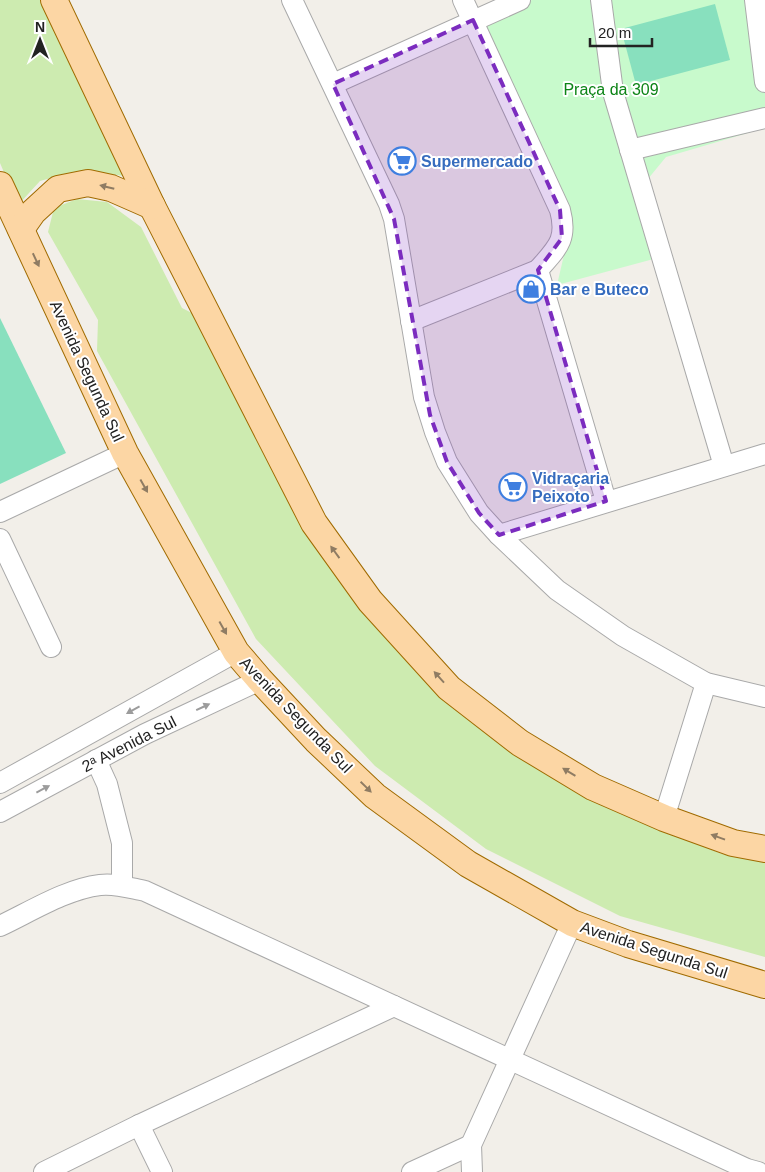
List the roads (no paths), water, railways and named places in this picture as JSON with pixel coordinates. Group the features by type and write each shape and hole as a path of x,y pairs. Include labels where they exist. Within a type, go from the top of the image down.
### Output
{"main road":[{"path":"54,0 152,206 314,523 370,601 449,688 520,743 593,787 664,818 733,843 765,849"},
{"name":"Avenida Segunda Sul","path":"0,184 126,453 236,652 316,740 375,796 468,864 572,924 628,944 765,985"},
{"path":"21,229 32,212 58,189 88,184 111,188 152,206"}],"street":[{"path":"292,0 389,204 394,219 424,397 447,462 479,513 499,535 557,590 623,636 706,683 765,697"},
{"path":"410,321 538,270 555,250 562,238 564,224 560,210 463,0"},
{"path":"333,84 520,0"},
{"path":"601,0 613,92 724,466"},
{"path":"755,0 765,82"},
{"path":"630,150 765,118"},
{"path":"538,270 606,501"},
{"path":"0,512 126,453"},
{"path":"499,535 765,454"},
{"path":"0,539 51,647"},
{"name":"2ᵃ Avenida Sul","path":"0,782 236,652"},
{"name":"2ᵃ Avenida Sul","path":"0,812 145,734 260,680"},
{"path":"664,818 706,683"},
{"path":"96,760 107,784 122,843 122,885"},
{"path":"0,926 76,891 100,885 122,885 145,891 747,1169 758,1172"},
{"path":"472,1172 471,1145 572,924"},
{"path":"44,1172 139,1125 394,1006"},
{"path":"139,1125 162,1172"},
{"path":"412,1172 471,1145"}],"place":[{"name":"Supermercado","path":"402,161"},
{"name":"Bar e Buteco","path":"531,289"},
{"name":"Vidraçaria Peixoto","path":"513,487"}],"park label":[{"name":"Praça da 309","path":"611,89"}]}
